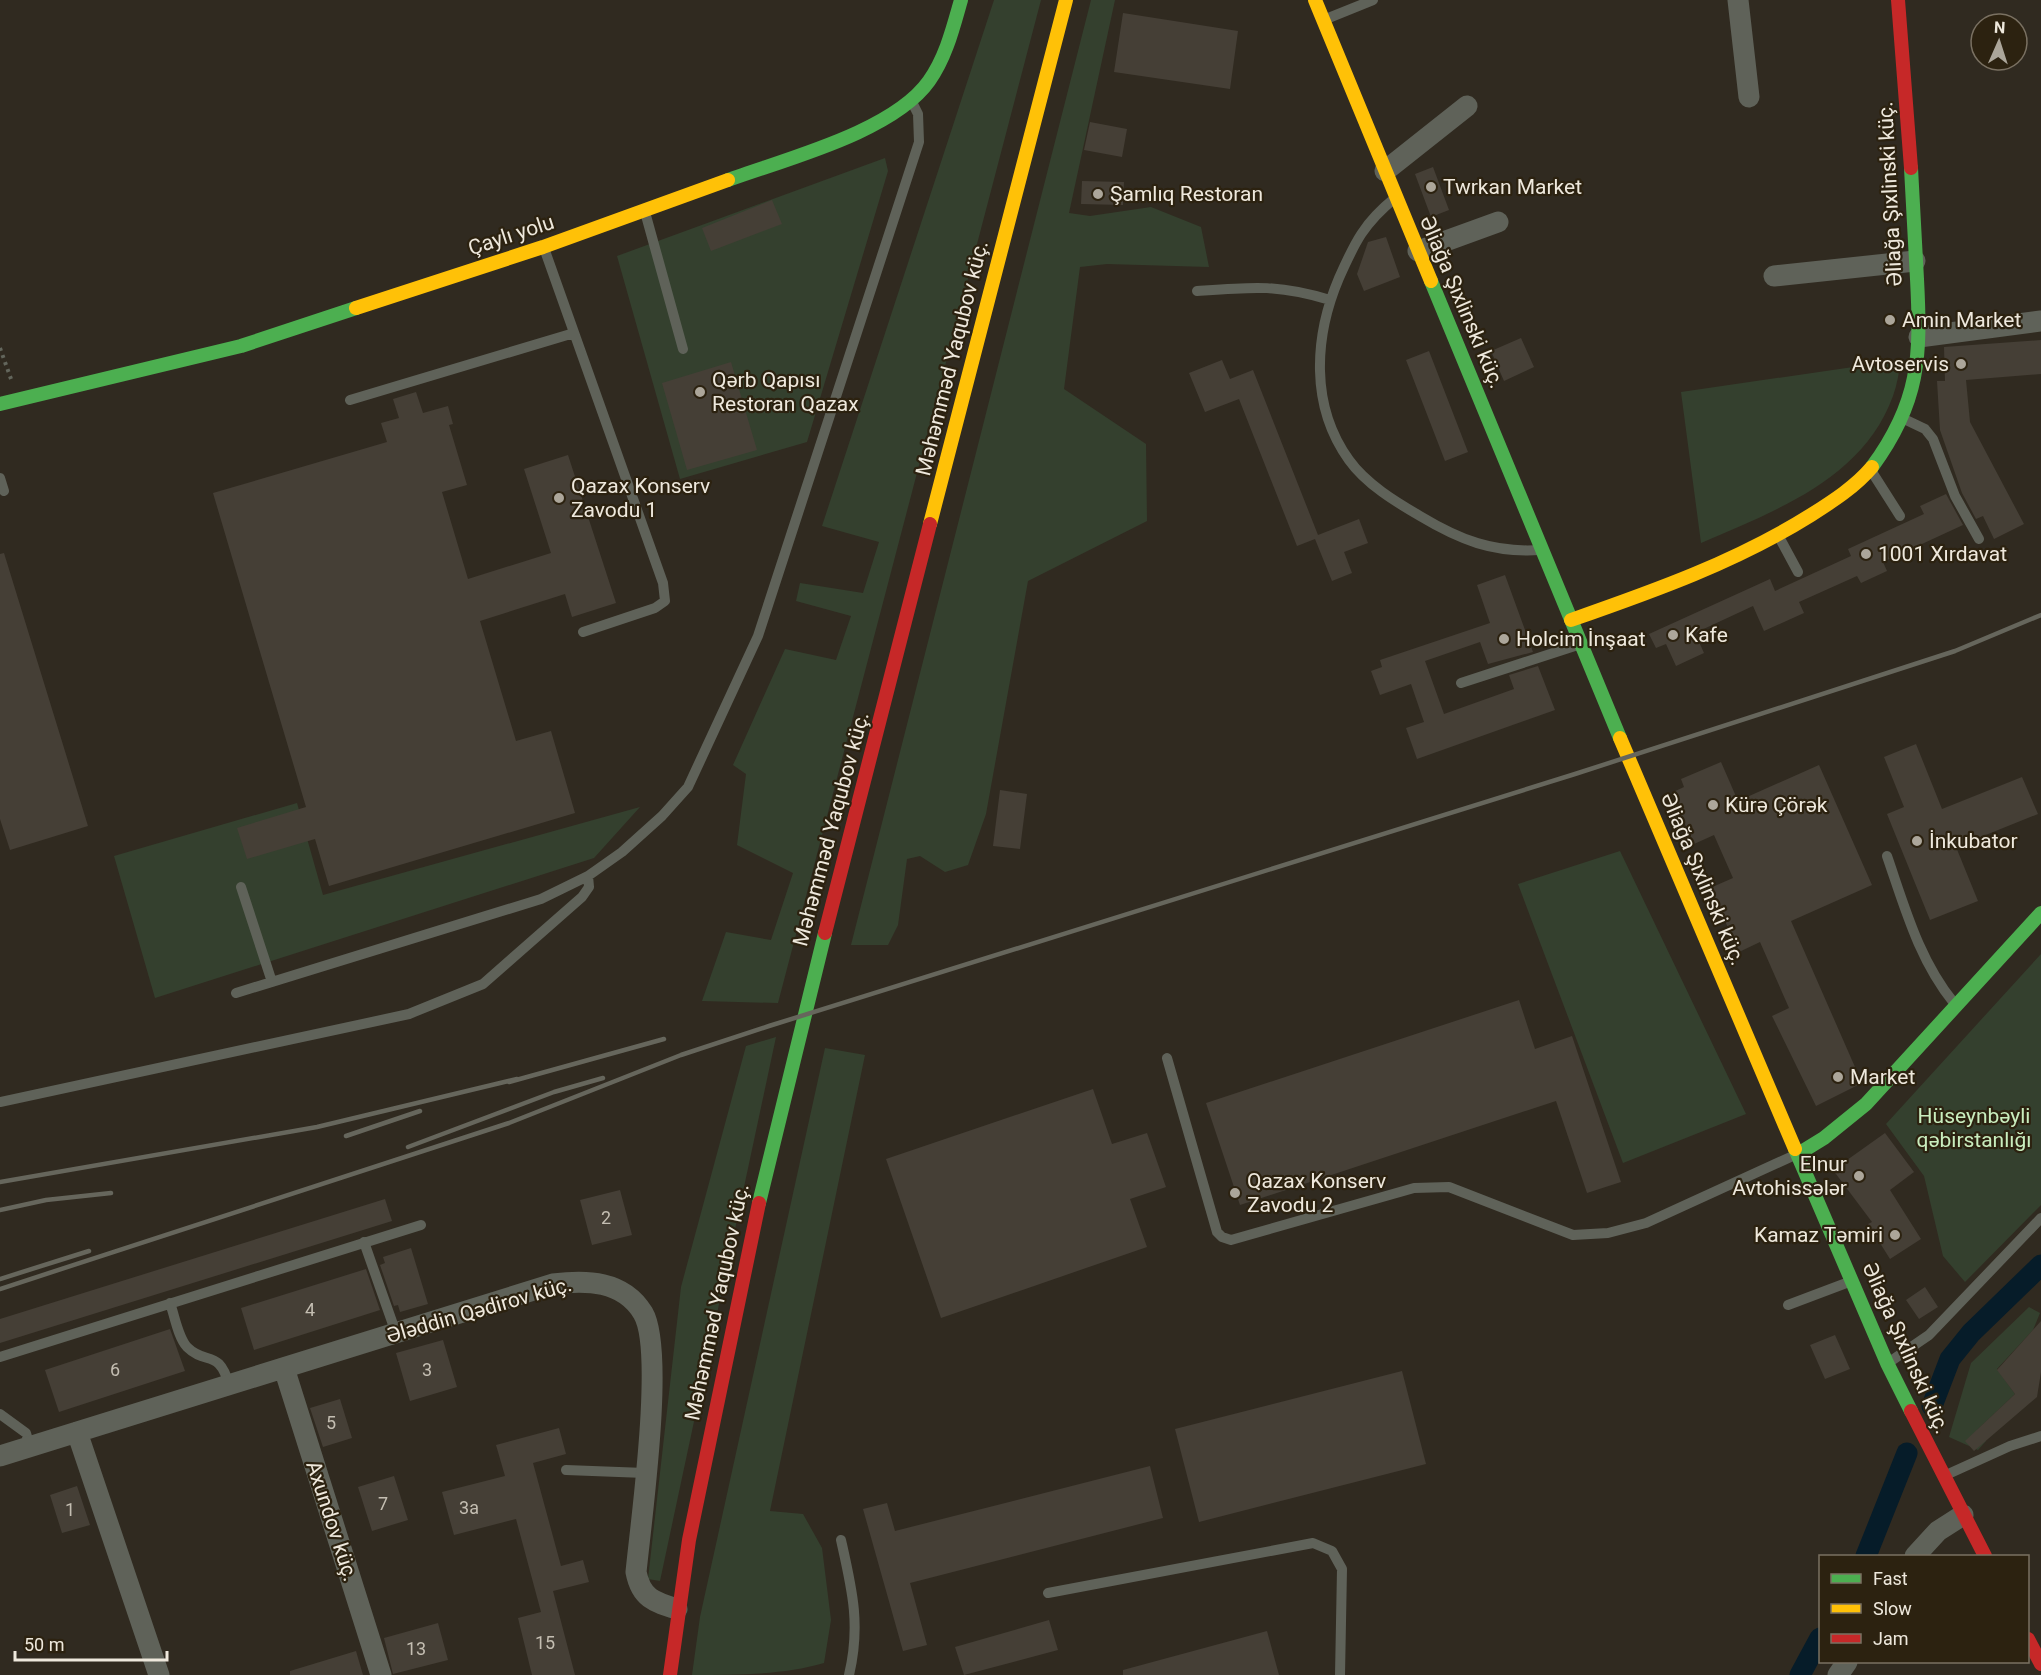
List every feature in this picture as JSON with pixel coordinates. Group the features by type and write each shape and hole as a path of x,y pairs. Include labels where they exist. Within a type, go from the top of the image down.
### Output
{"main road":[{"name":"Çaylı yolu","path":"0,404 241,346 645,212 853,135 912,101 932,80 940,66 961,0"},
{"name":"Məhəmməd Yaqubov küç.","path":"670,1675 677,1609 718,1392 798,1039 1066,0"},
{"name":"Əliağa Şıxlinski küç.","path":"1315,0 1395,198 1544,549 1581,644 1887,1364 1984,1555"},
{"name":"Əliağa Şıxlinski küç.","path":"1571,620 1688,579 1778,535 1843,494 1870,469 1901,418 1917,368 1918,337 1898,0"},
{"path":"1798,1154 1824,1138 1866,1104 2041,913"},
{"path":"2034,1644 2041,1664"}],"street":[{"path":"1738,0 1749,98"},
{"path":"1384,171 1467,106"},
{"path":"1418,251 1498,222"},
{"path":"1774,276 1915,261"},
{"path":"1918,337 2041,321"},
{"name":"Ələddin Qədirov küç.","path":"0,1456 553,1284 583,1281 608,1285 627,1296 643,1312 651,1333 652,1392 636,1572 639,1585 652,1601 677,1609"},
{"name":"Axundov küç.","path":"284,1368 381,1675"},
{"path":"77,1432 159,1675"},
{"path":"1917,1555 1938,1531 1963,1515"}],"lane":[{"path":"1323,20 1373,0"},
{"path":"236,993 541,899 588,876 622,852 654,824 688,787 758,636 919,142 918,114 912,101"},
{"path":"1395,198 1375,214 1357,238 1330,300 1319,350 1320,378 1326,413 1350,462 1404,506 1455,537 1504,550 1544,549"},
{"path":"645,212 683,349"},
{"path":"543,247 663,583 665,601 655,608 583,632"},
{"path":"1197,291 1266,286 1295,289 1330,300"},
{"path":"350,400 574,333"},
{"path":"1901,418 1925,429 1933,439 1955,496 1979,539"},
{"path":"1870,469 1900,516"},
{"path":"0,478 4,490"},
{"path":"1778,535 1797,572"},
{"path":"1461,683 1581,644"},
{"path":"1887,856 1930,972 1956,1006"},
{"path":"0,1102 409,1014 450,999 483,984 582,897 589,887 588,876"},
{"path":"241,886 272,982"},
{"path":"1167,1058 1217,1232 1222,1238 1231,1240 1414,1188 1449,1187 1573,1235 1608,1233 1646,1223 1798,1154"},
{"path":"1887,1364 1929,1335 2041,1218"},
{"path":"0,1357 421,1225"},
{"path":"364,1242 396,1333"},
{"path":"1788,1305 1852,1281"},
{"path":"170,1304 183,1342 190,1350 218,1361 225,1368 229,1385"},
{"path":"0,1414 27,1432 30,1446"},
{"path":"1943,1476 2010,1446 2041,1436"},
{"path":"566,1470 645,1473"},
{"path":"841,1540 854,1598 857,1628 849,1675"},
{"path":"1048,1593 1313,1543 1332,1551 1342,1569 1340,1675"}],"path":[{"path":"0,348 18,399"}],"green space":[{"path":"994,0 1041,0 778,1003 702,1001 726,932 771,940 793,873 737,845 746,774 733,765 785,649 836,660 851,616 796,601 800,583 863,593 879,542 822,526"},
{"path":"1091,0 1115,0 1069,213 1090,216 1151,207 1201,227 1209,267 1107,264 1080,267 1064,389 1146,444 1147,521 1028,581 986,814 968,865 945,872 920,856 907,859 898,925 888,945 851,945"},
{"path":"885,158 888,171 807,442 680,479 617,256"},
{"path":"1901,360 1893,396 1879,425 1861,449 1839,471 1814,489 1786,504 1701,543 1681,392"},
{"path":"297,803 323,895 640,807 594,858 155,998 114,856"},
{"path":"1620,851 1746,1114 1623,1163 1518,884"},
{"name":"Hüseynbəyli qəbirstanlığı","path":"2041,954 2041,1205 1965,1282 1943,1256 1924,1176 1886,1124"},
{"path":"776,1037 660,1581 648,1579 681,1287 746,1046"},
{"path":"825,1048 865,1055 770,1511 803,1514 822,1548 831,1620 824,1663 776,1672 692,1675 700,1617"},
{"path":"2029,1307 2040,1313 2033,1330 1997,1369 2015,1394 1977,1430 1986,1441 1978,1450 1949,1437 1971,1363"}],"building":[{"path":"1123,13 1238,31 1230,89 1114,72"},
{"path":"1090,122 1127,129 1122,157 1084,150"},
{"path":"1433,167 1449,210 1431,217 1415,174"},
{"path":"1082,181 1124,182 1123,205 1081,204"},
{"path":"772,200 782,224 711,251 702,228"},
{"path":"1386,237 1400,277 1364,291 1357,274 1368,242"},
{"path":"1521,338 1534,367 1504,381 1491,351"},
{"path":"2041,340 2041,374 1966,380 1970,422 2024,524 1994,539 1983,516 1976,519 1962,493 1940,430 1937,381 1945,381 1944,347"},
{"path":"1429,351 1468,452 1445,461 1406,360"},
{"path":"1222,360 1230,379 1253,370 1318,535 1359,519 1368,543 1344,552 1352,573 1332,581 1315,539 1297,546 1239,399 1205,412 1189,373"},
{"path":"731,362 757,450 687,470 662,383"},
{"path":"416,392 423,413 448,406 453,424 449,425 467,485 442,492 468,579 551,553 524,469 568,455 616,603 572,617 565,594 480,621 516,741 551,731 575,813 329,886 315,839 247,859 237,828 306,807 213,493 387,442 381,423 399,418 393,399"},
{"path":"1946,494 1963,525 1883,562 1887,571 1861,583 1857,576 1799,602 1804,613 1764,631 1753,606 1695,633 1704,653 1676,666 1666,644 1656,648 1649,634 1770,579 1775,591 1851,556 1848,549 1924,514 1920,506"},
{"path":"4,553 88,826 10,850 0,819 0,554"},
{"path":"1505,575 1533,652 1488,664 1480,642 1425,661 1444,714 1514,689 1509,675 1538,666 1555,710 1417,759 1406,728 1424,722 1411,684 1380,695 1371,671 1382,667 1380,660 1490,623 1477,585"},
{"path":"1916,744 1942,809 2022,777 2038,814 1956,847 1978,901 1930,920 1887,814 1904,807 1884,757"},
{"path":"1721,762 1738,801 1819,765 1872,885 1791,921 1862,1083 1816,1106 1772,1016 1789,1008 1760,942 1739,952 1710,888 1733,878 1714,835 1694,844 1671,793 1684,787 1681,779"},
{"path":"1000,790 1027,794 1020,849 993,846"},
{"path":"1519,1000 1535,1049 1572,1036 1621,1182 1587,1193 1556,1101 1240,1205 1206,1103"},
{"path":"1093,1089 1112,1144 1147,1133 1166,1187 1130,1199 1147,1247 941,1318 886,1159"},
{"path":"1885,1133 1914,1172 1890,1190 1921,1239 1890,1259 1868,1224 1872,1222 1833,1170"},
{"path":"620,1190 632,1235 592,1245 580,1200"},
{"path":"385,1199 392,1221 0,1343 0,1319"},
{"path":"411,1248 428,1304 400,1312 398,1305 394,1306 380,1265 385,1263 383,1257"},
{"path":"366,1269 380,1310 254,1350 241,1308"},
{"path":"1925,1287 1938,1307 1919,1319 1906,1300"},
{"path":"2041,1321 2041,1372 2037,1397 1974,1451 1965,1441 2015,1394 1997,1370"},
{"path":"170,1329 185,1371 59,1412 45,1370"},
{"path":"1835,1335 1850,1369 1825,1379 1810,1345"},
{"path":"443,1340 457,1387 410,1401 396,1353"},
{"path":"1402,1371 1426,1464 1199,1522 1175,1429"},
{"path":"340,1399 352,1438 323,1447 310,1408"},
{"path":"559,1428 566,1454 533,1463 561,1566 583,1560 589,1582 553,1591 575,1675 532,1675 518,1618 541,1612 516,1519 454,1535 442,1492 505,1476 496,1445"},
{"path":"1150,1466 1163,1518 910,1583 927,1645 903,1651 863,1509 887,1503 895,1531"},
{"path":"394,1476 408,1520 372,1531 358,1487"},
{"path":"77,1486 90,1525 62,1533 50,1495"},
{"path":"1049,1620 1058,1650 964,1675 955,1647"},
{"path":"438,1623 448,1660 393,1674 384,1638"},
{"path":"1267,1631 1279,1675 1123,1675 1123,1670"},
{"path":"356,1651 363,1675 290,1675 290,1671"}],"waterway":[{"path":"1932,1406 1950,1359 1971,1333 2041,1265"},
{"path":"1866,1555 1907,1453"},
{"path":"1800,1675 1819,1640"}],"railway":[{"path":"0,1289 509,1123 681,1055 1575,774 1955,651 2041,615"},
{"path":"509,1082 664,1039"},
{"path":"408,1147 554,1092 603,1078"},
{"path":"0,1182 317,1127 517,1079"},
{"path":"346,1136 420,1111"},
{"path":"0,1210 46,1200 111,1193"},
{"path":"0,1279 89,1251"}],"traffic: fast":[{"path":"728,180 836,142 890,115 912,99 929,81 940,62 961,0"},
{"path":"1872,467 1900,421 1914,378 1918,307 1911,168"},
{"path":"1431,281 1620,738"},
{"path":"0,404 241,346 356,308"},
{"path":"1798,1154 1824,1138 1866,1104 2041,913"},
{"path":"759,1203 825,933"},
{"path":"1795,1149 1887,1363 1911,1411"}],"traffic: slow":[{"path":"930,524 1066,0"},
{"path":"1315,0 1431,281"},
{"path":"356,308 543,247 728,180"},
{"path":"1571,620 1664,586 1754,547 1811,515 1851,487 1872,467"},
{"path":"1620,738 1795,1149"}],"traffic: jam":[{"path":"1898,0 1911,168"},
{"path":"825,933 930,524"},
{"path":"670,1675 689,1540 759,1203"},
{"path":"1911,1411 1984,1555"},
{"path":"2029,1641 2041,1664"}],"place":[{"name":"Twrkan Market","path":"1431,187"},
{"name":"Şamlıq Restoran","path":"1098,194"},
{"name":"Amin Market","path":"1890,320"},
{"name":"Avtoservis","path":"1961,364"},
{"name":"Qərb Qapısı Restoran Qazax","path":"700,392"},
{"name":"Qazax Konserv Zavodu 1","path":"559,498"},
{"name":"1001 Xırdavat","path":"1866,554"},
{"name":"Kafe","path":"1673,635"},
{"name":"Holcim İnşaat","path":"1504,639"},
{"name":"Kürə Çörək","path":"1713,805"},
{"name":"İnkubator","path":"1917,841"},
{"name":"Market","path":"1838,1077"},
{"name":"Elnur Avtohissələr","path":"1859,1176"},
{"name":"Qazax Konserv Zavodu 2","path":"1235,1193"},
{"name":"Kamaz Təmiri","path":"1895,1235"}]}
